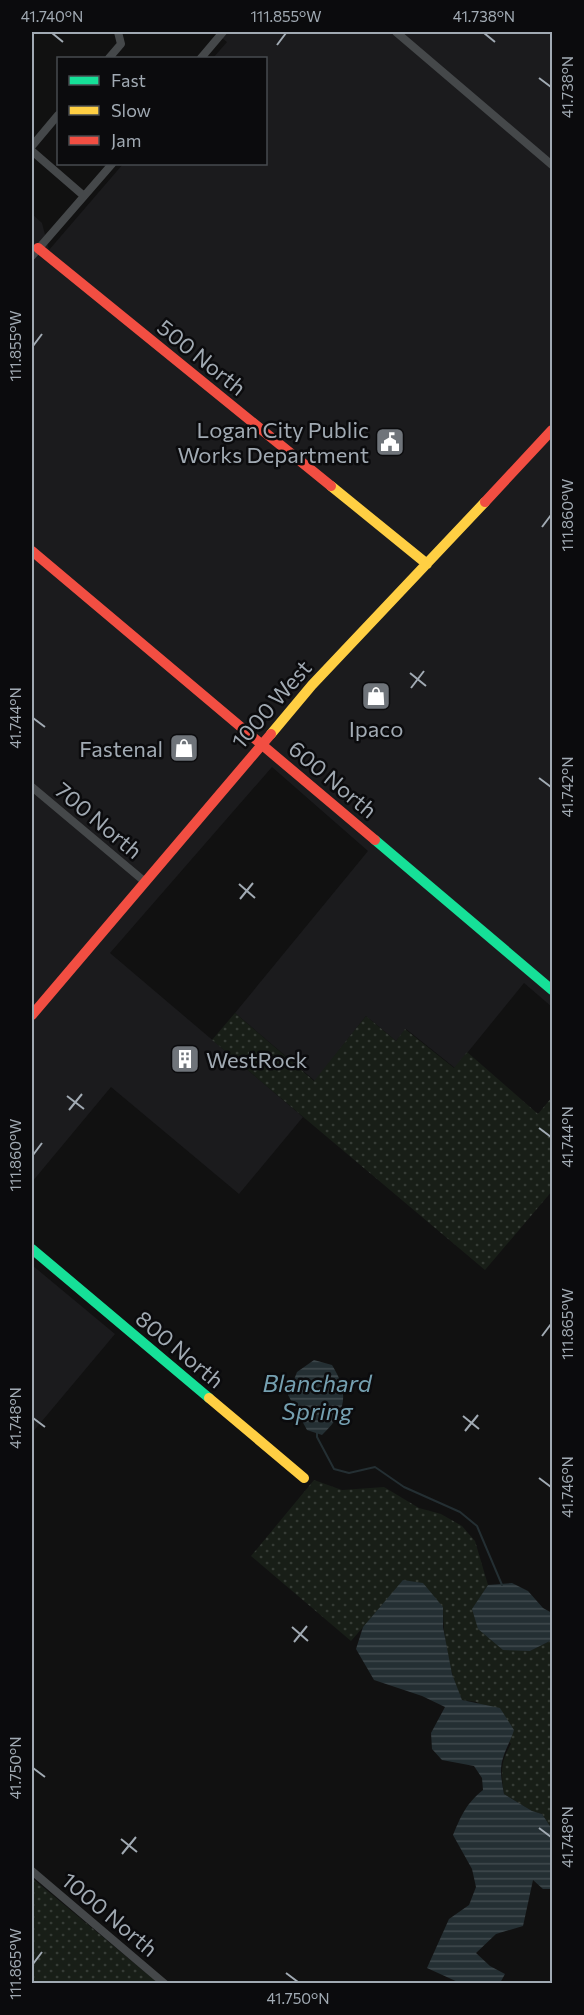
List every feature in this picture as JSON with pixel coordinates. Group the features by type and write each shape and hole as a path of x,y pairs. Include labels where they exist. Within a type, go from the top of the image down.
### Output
{"street":[{"path":"110,57 121,44 118,32"},
{"path":"202,57 224,32"},
{"path":"396,32 552,165"},
{"path":"57,117 32,148 84,196"},
{"path":"35,252 111,165"},
{"name":"500 North","path":"35,252 427,564"},
{"name":"1000 West","path":"32,1015 144,881 343,651 552,430"},
{"name":"600 North","path":"32,551 552,990"},
{"name":"700 North","path":"32,787 144,881"},
{"name":"800 North","path":"32,1250 304,1478"},
{"name":"1000 North","path":"32,1871 165,1983"}],"shaded area":[{"path":"214,32 552,32 552,1007 524,983 455,1068 406,1029 396,1041 366,1016 315,1081 235,1013 368,851 272,767 110,953 303,1117 239,1194 111,1087 32,1182 32,214 42,223 49,250 122,165 267,165 267,57 214,57 227,42"},
{"path":"235,1013 314,1081 366,1016 396,1041 405,1029 454,1068 467,1052 538,1114 552,1097 552,1191 485,1270 212,1040"},
{"path":"32,1265 115,1334 32,1433"},
{"path":"314,1480 342,1490 384,1487 419,1508 441,1514 462,1526 475,1541 488,1585 473,1609 530,1651 552,1640 552,1829 542,1814 532,1811 504,1794 502,1768 511,1744 477,1702 462,1700 448,1655 443,1607 403,1581 351,1641 251,1556"},
{"path":"32,1878 158,1983 32,1983"}],"water":[{"name":"Blanchard Spring","path":"314,1360 332,1365 338,1375 343,1394 343,1402 336,1418 322,1435 307,1430 288,1395 297,1372"},
{"path":"403,1580 423,1583 443,1607 443,1627 452,1674 462,1700 500,1708 514,1730 502,1762 501,1776 504,1794 532,1811 542,1814 552,1829 552,1889 543,1889 533,1880 523,1926 496,1934 476,1953 490,1966 505,1974 500,1983 460,1983 427,1968 449,1919 469,1905 476,1887 472,1869 453,1835 465,1810 483,1790 482,1778 474,1766 442,1760 432,1749 431,1733 445,1707 422,1696 374,1680 356,1649 363,1627"},
{"path":"512,1583 528,1591 543,1608 552,1613 552,1640 530,1651 503,1650 478,1629 472,1609 488,1585"}],"waterway":[{"path":"317,1432 317,1437 334,1469 349,1473 375,1467 404,1487 460,1512 477,1526 502,1585"}],"traffic: fast":[{"path":"375,840 552,990"},
{"path":"32,1249 209,1398"}],"traffic: slow":[{"path":"331,486 427,564"},
{"path":"271,734 312,685 485,502"},
{"path":"209,1398 304,1478"}],"traffic: jam":[{"path":"38,248 331,486"},
{"path":"485,502 552,430"},
{"path":"32,551 375,840"},
{"path":"32,1015 271,734"}],"place":[{"name":"Logan City Public Works Department","path":"390,442"},
{"name":"Ipaco","path":"376,696"},
{"name":"Fastenal","path":"184,748"},
{"name":"WestRock","path":"185,1059"}]}
